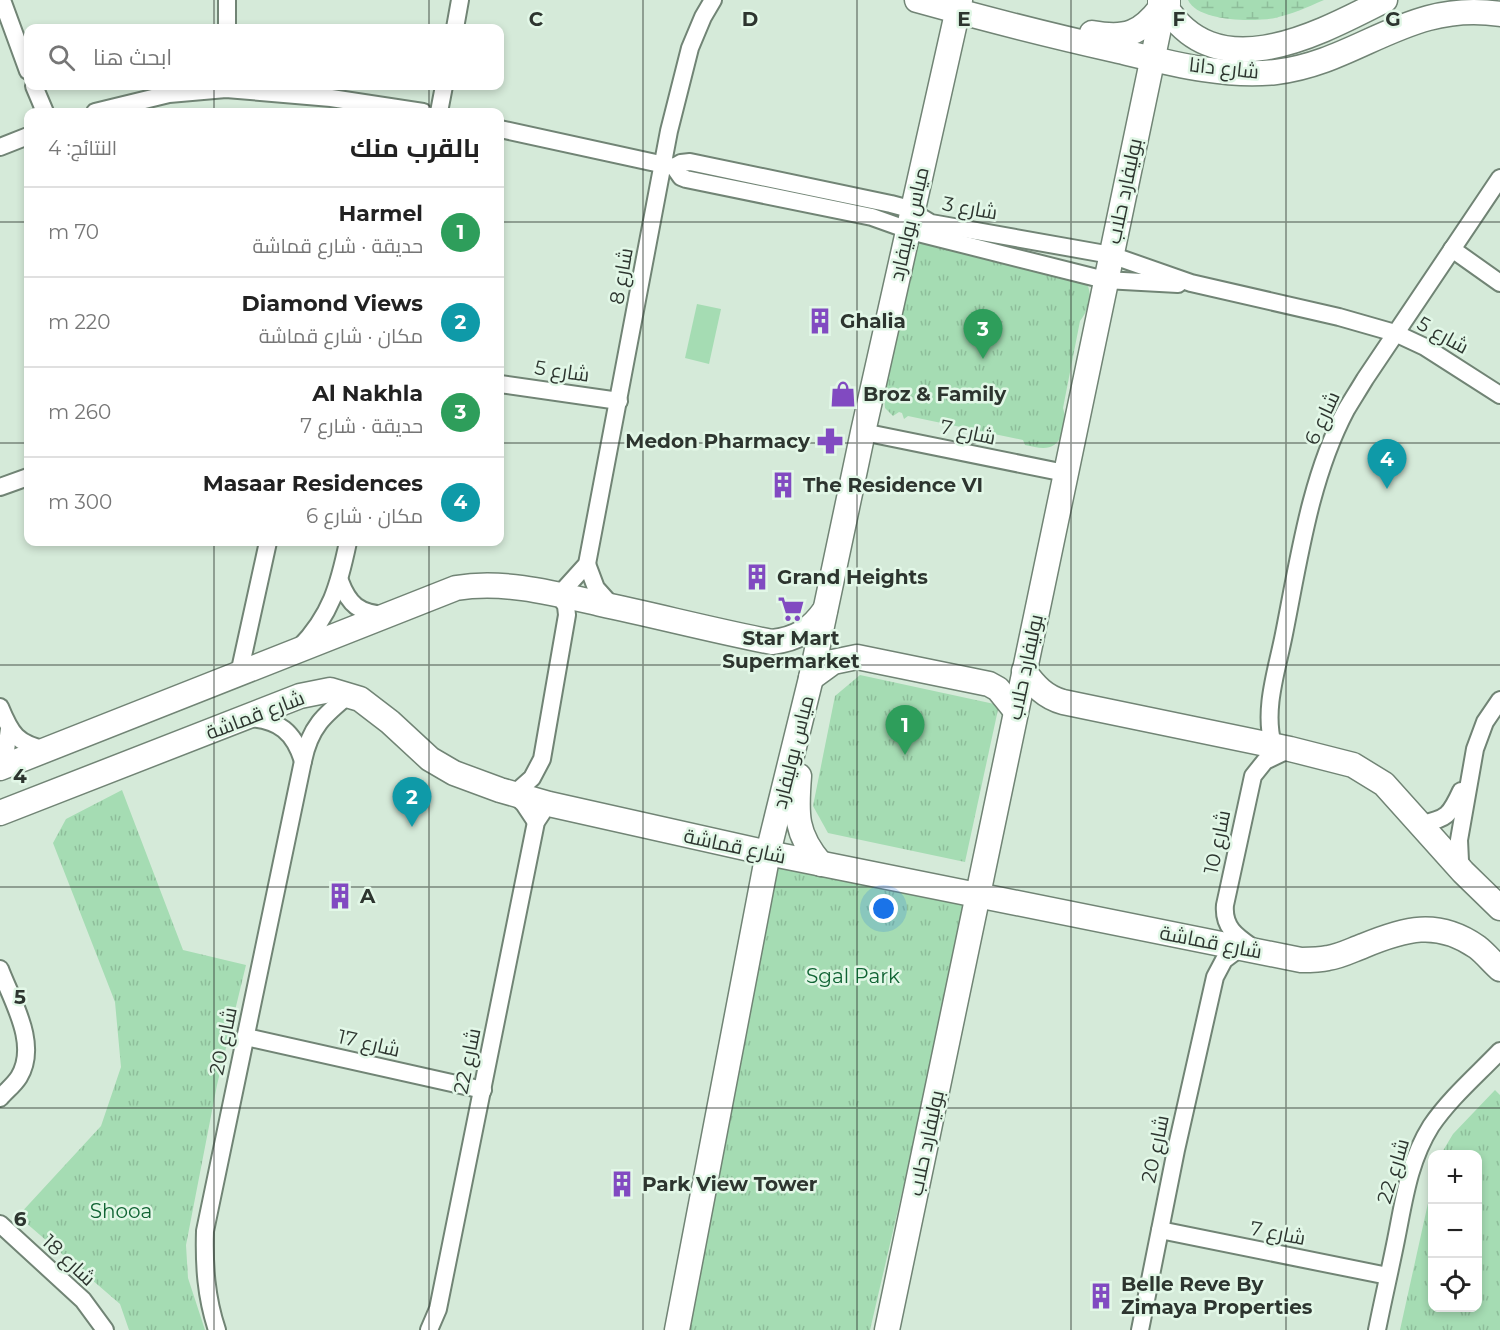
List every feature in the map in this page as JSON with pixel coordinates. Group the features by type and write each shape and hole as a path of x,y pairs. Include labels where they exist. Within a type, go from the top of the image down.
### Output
{"street":[{"path":"2,0 24,60"},
{"path":"226,24 227,0"},
{"path":"455,24 460,0"},
{"name":"شارع 8","path":"559,595 586,564 690,48 713,0"},
{"name":"شارع دانا","path":"916,0 958,6 1047,34 1152,58 1238,72 1276,72 1314,64 1380,31 1430,13 1462,10 1500,14"},
{"name":"شارع دانا","path":"1047,34 1066,30 1107,36 1130,33 1150,22 1164,2 1170,14 1187,32 1209,44 1234,49 1268,47 1305,38 1339,24 1385,0"},
{"name":"بوليفارد حلاب","path":"887,1330 1164,2"},
{"name":"مياس بوليفارد","path":"677,1330 768,854 812,678 863,432 958,6"},
{"path":"36,90 43,108"},
{"path":"111,108 169,94 202,90"},
{"path":"255,90 397,108"},
{"path":"440,108 443,90"},
{"name":"شارع 3","path":"504,130 668,166 690,162 886,203 910,221 1105,280 1152,284 1191,283"},
{"path":"0,147 24,138"},
{"name":"شارع 6","path":"1282,747 1268,713 1307,523 1320,475 1346,411 1395,333 1500,178"},
{"name":"شارع 3","path":"910,221 1111,255 1191,283 1339,317 1395,333"},
{"path":"1452,249 1500,283"},
{"name":"شارع 5","path":"1395,333 1425,347 1500,394"},
{"name":"شارع 5","path":"504,385 619,401"},
{"name":"شارع 7","path":"863,432 1065,473"},
{"path":"0,487 24,478"},
{"path":"239,674 267,546"},
{"path":"296,651 323,619 340,581 347,546"},
{"path":"586,564 596,588 613,607"},
{"path":"340,581 345,596 356,607 369,613 385,615"},
{"path":"0,768 456,588 500,585 559,595 772,642 788,640 803,634 816,623 825,610"},
{"path":"514,794 532,778 542,759 567,615 566,606 559,595"},
{"path":"812,678 833,662 857,657 988,684 998,689 1016,710"},
{"path":"1024,671 1034,685 1052,699 1282,747 1353,765 1384,784 1500,908"},
{"name":"شارع قماشة","path":"0,813 300,696 330,690 350,694 369,705 430,759 443,767 474,781 514,794 543,813 977,894 1301,960 1340,956 1392,934 1410,929 1428,929 1463,938 1479,949 1500,969"},
{"name":"شارع 20","path":"217,1330 207,1293 204,1262 205,1231 303,760 307,743 315,727 327,713 350,694"},
{"path":"1464,872 1460,861 1459,840 1479,735 1500,700"},
{"path":"0,707 9,729 26,743 47,750"},
{"path":"1238,738 1255,728 1268,713"},
{"path":"248,718 263,719 277,724 290,733 303,760"},
{"path":"0,763 6,750 9,729"},
{"path":"796,741 799,771 797,817 801,834 809,850 821,864"},
{"name":"شارع 10","path":"1248,949 1228,926 1226,905 1253,776 1265,761 1282,747"},
{"path":"1421,824 1434,822 1448,815 1470,778"},
{"name":"شارع 22","path":"429,1330 438,1309 543,813"},
{"path":"1200,940 1210,957 1215,977"},
{"name":"شارع 20","path":"1140,1330 1176,1150 1215,977 1224,960 1248,949"},
{"path":"0,969 25,1032 27,1048 25,1064 18,1078 0,1098"},
{"name":"شارع 17","path":"246,1037 483,1090"},
{"name":"شارع 22","path":"1377,1330 1410,1172 1419,1148 1431,1126 1447,1106 1500,1051"},
{"name":"شارع 18","path":"0,1224 83,1300 105,1330"},
{"name":"شارع 7","path":"1160,1230 1388,1276"},
{"path":"438,1309 445,1330"}],"green space":[{"path":"1188,0 1324,0 1275,18 1241,20 1203,13"},
{"path":"926,242 1085,281 1090,296 1086,312 1080,321 1063,408 1064,426 1059,439 1052,446 1043,448 1025,445 1023,440 908,416 904,419 902,413 899,412 893,416 885,408 884,396 917,248 920,243"},
{"path":"697,304 721,309 709,364 685,358"},
{"path":"860,675 999,705 965,862 828,833 813,806 835,696"},
{"name":"Shooa","path":"122,790 183,950 246,965 217,1085 186,1245 188,1278 205,1330 129,1330 120,1304 18,1216 101,1126 121,1067 115,1002 53,843 66,819"},
{"name":"Sgal Park","path":"776,862 970,900 870,1330 686,1330"},
{"path":"1495,1090 1500,1095 1500,1330 1400,1330 1428,1203 1428,1312 1482,1312 1482,1150 1443,1150 1453,1134"}],"place":[{"name":"Ghalia","path":"820,321"},
{"name":"Al Nakhla","path":"983,359"},
{"name":"Broz & Family","path":"843,394"},
{"name":"Medon Pharmacy","path":"830,441"},
{"name":"The Residence VI","path":"783,485"},
{"name":"Masaar Residences","path":"1387,489"},
{"name":"Grand Heights","path":"757,577"},
{"name":"Star Mart Supermarket","path":"791,609"},
{"name":"Harmel","path":"905,755"},
{"name":"Diamond Views","path":"412,827"},
{"name":"A","path":"340,896"},
{"name":"Park View Tower","path":"622,1184"},
{"name":"Belle Reve By Zimaya Properties","path":"1101,1296"}]}
